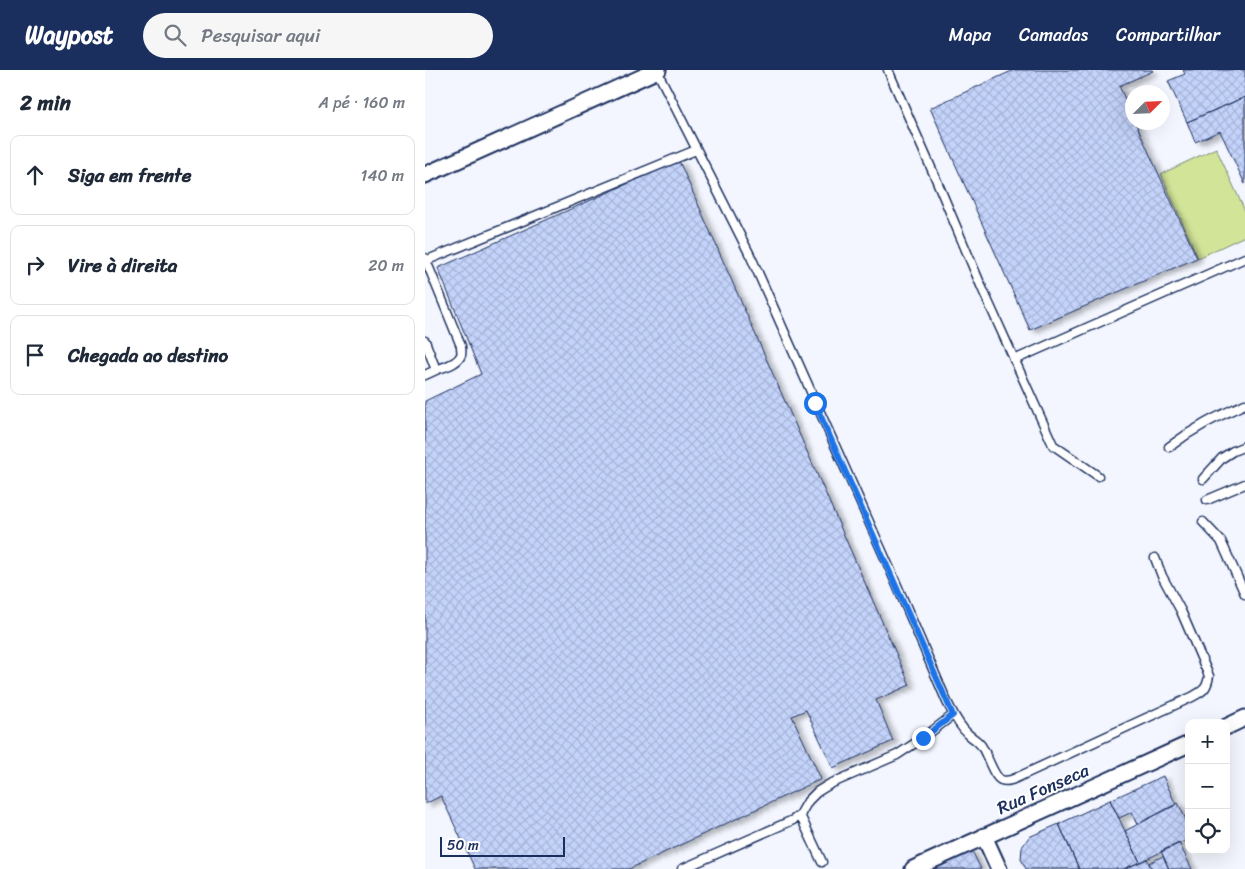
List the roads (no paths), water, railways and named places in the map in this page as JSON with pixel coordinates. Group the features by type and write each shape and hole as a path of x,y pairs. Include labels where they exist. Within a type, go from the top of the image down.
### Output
{"street":[{"path":"425,175 657,70"},
{"path":"1230,725 1245,718"},
{"name":"Rua Fonseca","path":"913,869 1185,746"},
{"path":"985,836 999,869"}],"lane":[{"path":"657,70 754,265 953,715 962,728 981,745 1001,780 1007,781 1016,778 1192,698 1203,691 1208,684 1209,676 1181,611 1155,558"},
{"path":"887,70 1053,445 1098,476"},
{"path":"425,375 459,359 461,346 425,260 696,150"},
{"path":"1014,360 1245,258"},
{"path":"425,341 435,370"},
{"path":"1169,446 1211,419 1245,404"},
{"path":"1203,479 1223,458 1245,446"},
{"path":"1207,500 1245,484"},
{"path":"1203,522 1221,541 1245,594"},
{"path":"681,869 793,820 801,815 817,792 830,784 897,754 923,738 953,715"},
{"path":"801,815 822,862"}]}
